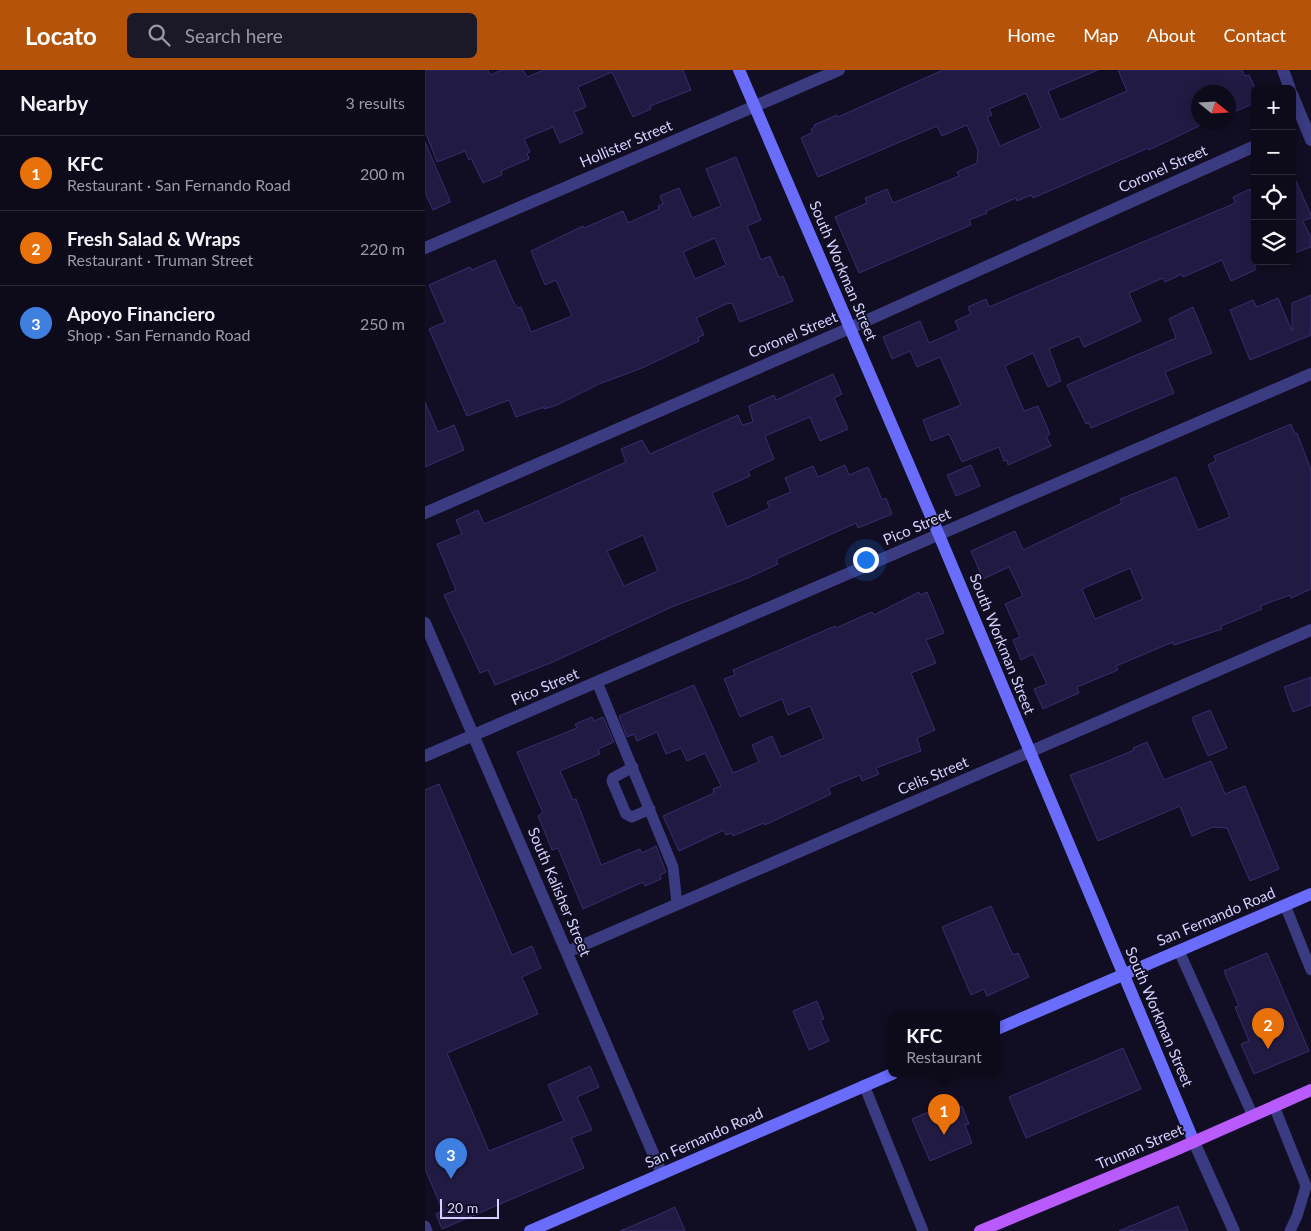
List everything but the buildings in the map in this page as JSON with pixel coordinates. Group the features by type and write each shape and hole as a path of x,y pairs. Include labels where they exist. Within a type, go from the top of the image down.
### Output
{"main road":[{"name":"South Workman Street","path":"739,70 939,535 1194,1142"},
{"name":"San Fernando Road","path":"1000,1028 1311,894"},
{"name":"San Fernando Road","path":"530,1231 888,1076"},
{"name":"Truman Street","path":"980,1231 1194,1142 1311,1090"}],"street":[{"name":"Hollister Street","path":"425,248 839,70"},
{"path":"1283,70 1289,85"},
{"path":"1298,126 1311,140"},
{"name":"Coronel Street","path":"425,513 850,328 1251,148"},
{"name":"Pico Street","path":"425,756 1311,374"},
{"name":"South Kalisher Street","path":"425,623 662,1174"},
{"name":"Celis Street","path":"567,952 1311,630"},
{"name":"South Workman Street","path":"1194,1142 1234,1231"}],"lane":[{"path":"597,682 673,867 677,904"},
{"path":"633,767 613,778 612,781 626,814 632,817 650,809"},
{"path":"1285,905 1311,970"},
{"path":"1179,951 1217,1030 1253,1116"},
{"path":"864,1085 923,1231"},
{"path":"1274,1106 1306,1186 1297,1216 1290,1231"},
{"path":"425,1226 427,1231"}],"place":[{"name":"Fresh Salad & Wraps","path":"1268,1049"},
{"name":"KFC","path":"944,1135"},
{"name":"Apoyo Financiero","path":"451,1179"}]}
